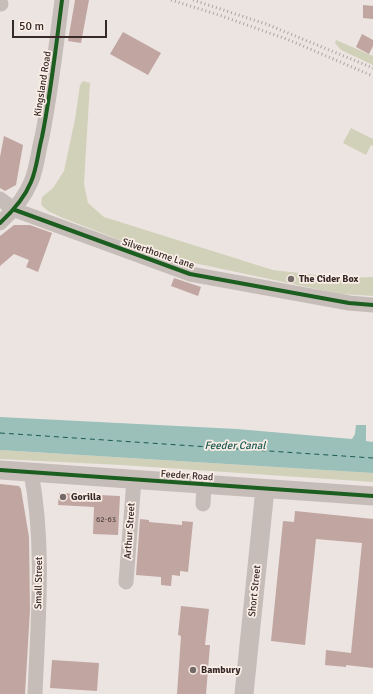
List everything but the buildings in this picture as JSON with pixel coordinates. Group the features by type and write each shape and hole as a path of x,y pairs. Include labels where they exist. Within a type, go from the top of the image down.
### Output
{"street":[{"name":"Kingsland Road","path":"14,210 27,189 35,169 49,103 62,0"},
{"name":"Silverthorne Lane","path":"0,199 14,210 190,274 349,303 373,305"},
{"path":"0,223 14,210"},
{"name":"Feeder Road","path":"0,470 373,496"},
{"name":"Small Street","path":"31,472 40,543 40,577 34,694"},
{"name":"Arthur Street","path":"126,582 134,480"},
{"path":"203,504 204,485"},
{"name":"Short Street","path":"244,694 265,489"}],"green space":[{"path":"336,40 373,56 373,65 341,50 335,43"},
{"path":"83,81 90,83 84,184 88,203 104,217 273,270 343,278 373,277 373,296 340,294 161,256 48,211 41,205 42,197 53,188 64,171 75,119 80,85"},
{"path":"351,128 373,139 373,146 371,145 366,155 343,143"},
{"path":"0,450 373,473 373,482 121,465 0,459"}],"water":[{"name":"Feeder Canal","path":"0,417 237,429 352,439 355,434 356,425 366,425 366,441 373,442 373,473 0,450"}],"ferry route":[{"path":"0,433 373,458"}],"railway":[{"path":"171,0 219,15 289,40 373,76"},
{"path":"193,0 266,24 373,68"}],"cycle path":[{"path":"0,223 22,199 35,171 48,103 62,0"},
{"path":"15,210 190,274 349,303 373,305"},
{"path":"0,470 373,496"}],"place":[{"name":"The Cider Box","path":"291,279"},
{"name":"Gorilla","path":"63,497"},
{"name":"Bambury","path":"193,670"}]}
